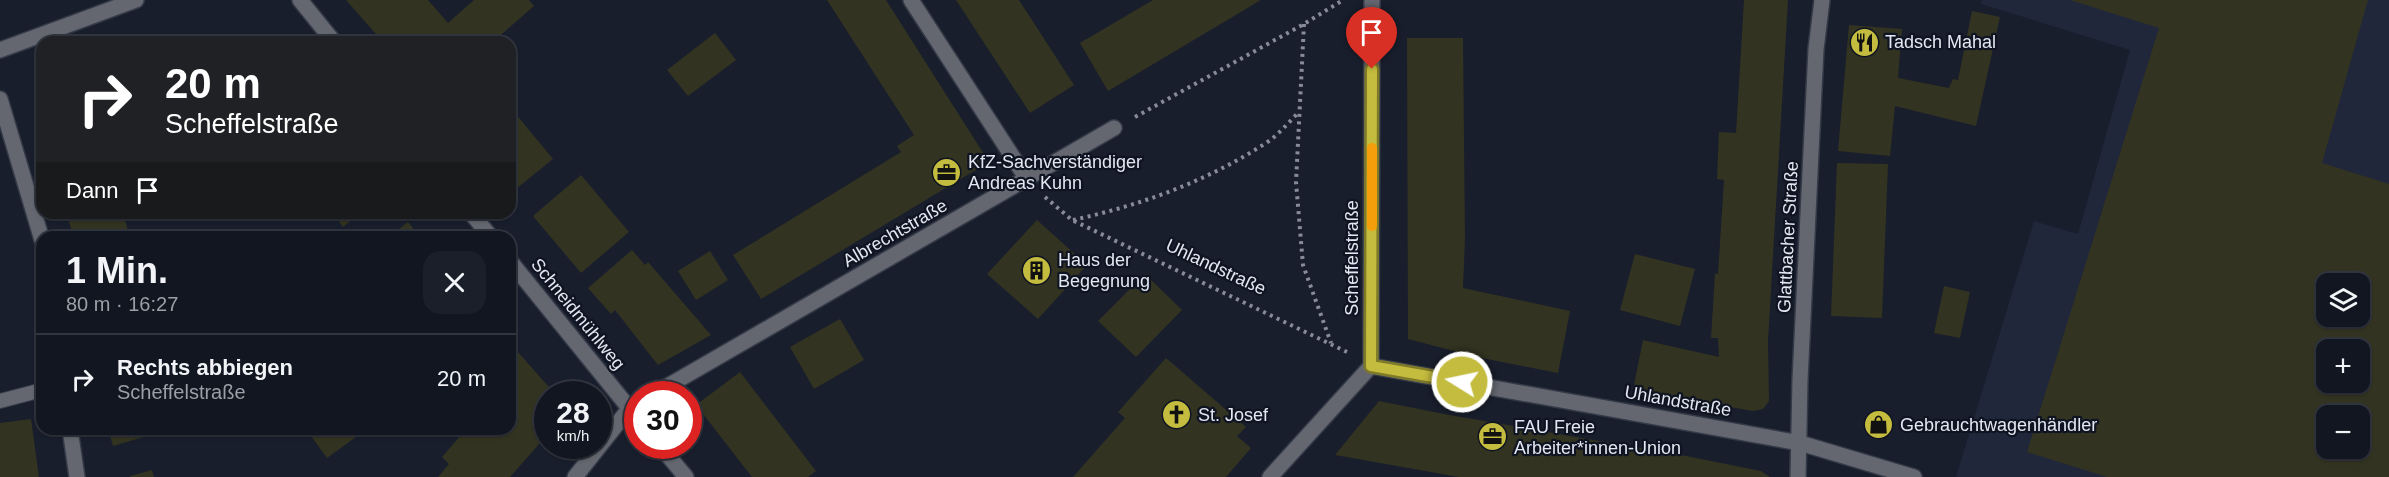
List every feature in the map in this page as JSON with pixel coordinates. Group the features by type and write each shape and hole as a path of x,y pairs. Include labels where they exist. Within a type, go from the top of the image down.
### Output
{"street":[{"path":"40,36 136,0"},
{"path":"300,0 329,36"},
{"path":"911,0 1027,179"},
{"name":"Scheffelstraße","path":"1371,366 1372,0"},
{"name":"Glattbacher Straße","path":"1798,477 1800,380 1816,49 1822,0"},
{"path":"0,51 36,38"},
{"path":"0,99 39,231"},
{"name":"Albrechtstraße","path":"677,381 1114,128"},
{"path":"476,219 486,231"},
{"name":"Schneidmühlweg","path":"516,268 624,398"},
{"path":"1270,477 1371,366"},
{"name":"Uhlandstraße","path":"1371,366 1800,443 1914,477"},
{"path":"575,477 624,423"},
{"path":"71,435 77,477"},
{"path":"671,459 686,477"}],"lane":[{"path":"0,402 36,392"}],"path":[{"path":"1114,128 1304,24 1343,0"},
{"path":"1072,220 1111,212 1156,198 1228,164 1270,140 1300,112 1304,24"},
{"name":"Uhlandstraße","path":"1027,179 1072,220 1331,344 1303,265 1296,182 1300,112"}],"shaded area":[{"path":"1982,0 2389,0 2389,477 1956,477 2034,221 2078,234 2130,50 1981,4"}],"building":[{"path":"346,0 428,0 448,23 474,0 529,0 534,6 500,36 378,36"},
{"path":"827,0 886,0 989,162 761,299 733,255 901,152 897,146 914,135"},
{"path":"956,0 1019,0 1074,85 1030,113"},
{"path":"1153,0 1261,0 1108,91 1080,43"},
{"path":"1744,0 1788,0 1768,341 1769,401 1763,409 1753,411 1633,390 1643,340 1719,357 1718,338 1711,338 1724,180 1717,179 1719,132 1736,133"},
{"path":"2070,0 2368,0 2322,163 2389,184 2389,477 2107,477 2027,452 2159,28"},
{"path":"1972,11 2000,17 1976,126 1895,106 1890,156 1838,151 1849,25 1902,29 1898,78 1949,88 1953,79 1958,80"},
{"path":"715,33 736,60 688,96 667,70"},
{"path":"1407,38 1463,38 1465,239 1463,288 1570,311 1558,373 1477,357 1408,339"},
{"path":"516,114 553,159 516,189"},
{"path":"1837,163 1888,164 1882,318 1831,316"},
{"path":"581,175 629,232 581,273 533,216"},
{"path":"68,219 125,219 128,231 72,231"},
{"path":"337,219 353,219 343,227"},
{"name":"Haus der Begegnung","path":"1037,220 1087,265 1038,319 987,274"},
{"path":"408,222 415,231 397,231"},
{"path":"632,250 645,265 648,262 711,335 658,365 615,310 611,314 588,288"},
{"path":"710,251 728,280 696,300 678,271"},
{"path":"1635,254 1695,269 1680,326 1620,310"},
{"path":"1145,274 1182,310 1136,357 1098,321"},
{"path":"1944,286 1970,292 1960,338 1934,333"},
{"path":"840,319 864,360 814,389 790,347"},
{"path":"516,350 544,381 534,381 534,450 510,477 438,477 449,464 442,457 461,435 516,435"},
{"name":"St. Josef","path":"1166,358 1246,427 1237,436 1251,448 1226,477 1073,477 1125,418 1118,412"},
{"path":"740,372 816,471 808,477 752,477 702,413 702,400"},
{"path":"1379,401 1686,456 1761,471 1770,477 1459,477 1335,455"},
{"path":"31,419 39,477 0,477 0,423"},
{"path":"110,435 151,435 113,446"},
{"path":"312,435 359,435 327,458"},
{"path":"152,470 154,477 130,477 130,476"}],"slow traffic":[{"path":"1372,148 1372,226"}],"place":[{"name":"Tadsch Mahal","path":"1864,42"},
{"name":"KfZ-Sachverständiger Andreas Kuhn","path":"947,172"},
{"name":"Haus der Begegnung","path":"1037,270"},
{"name":"St. Josef","path":"1177,415"},
{"name":"Gebrauchtwagenhändler","path":"1879,425"},
{"name":"FAU Freie Arbeiter*innen-Union","path":"1493,437"}],"route":[{"path":"1372,69 1371,366 1462,382"}]}
